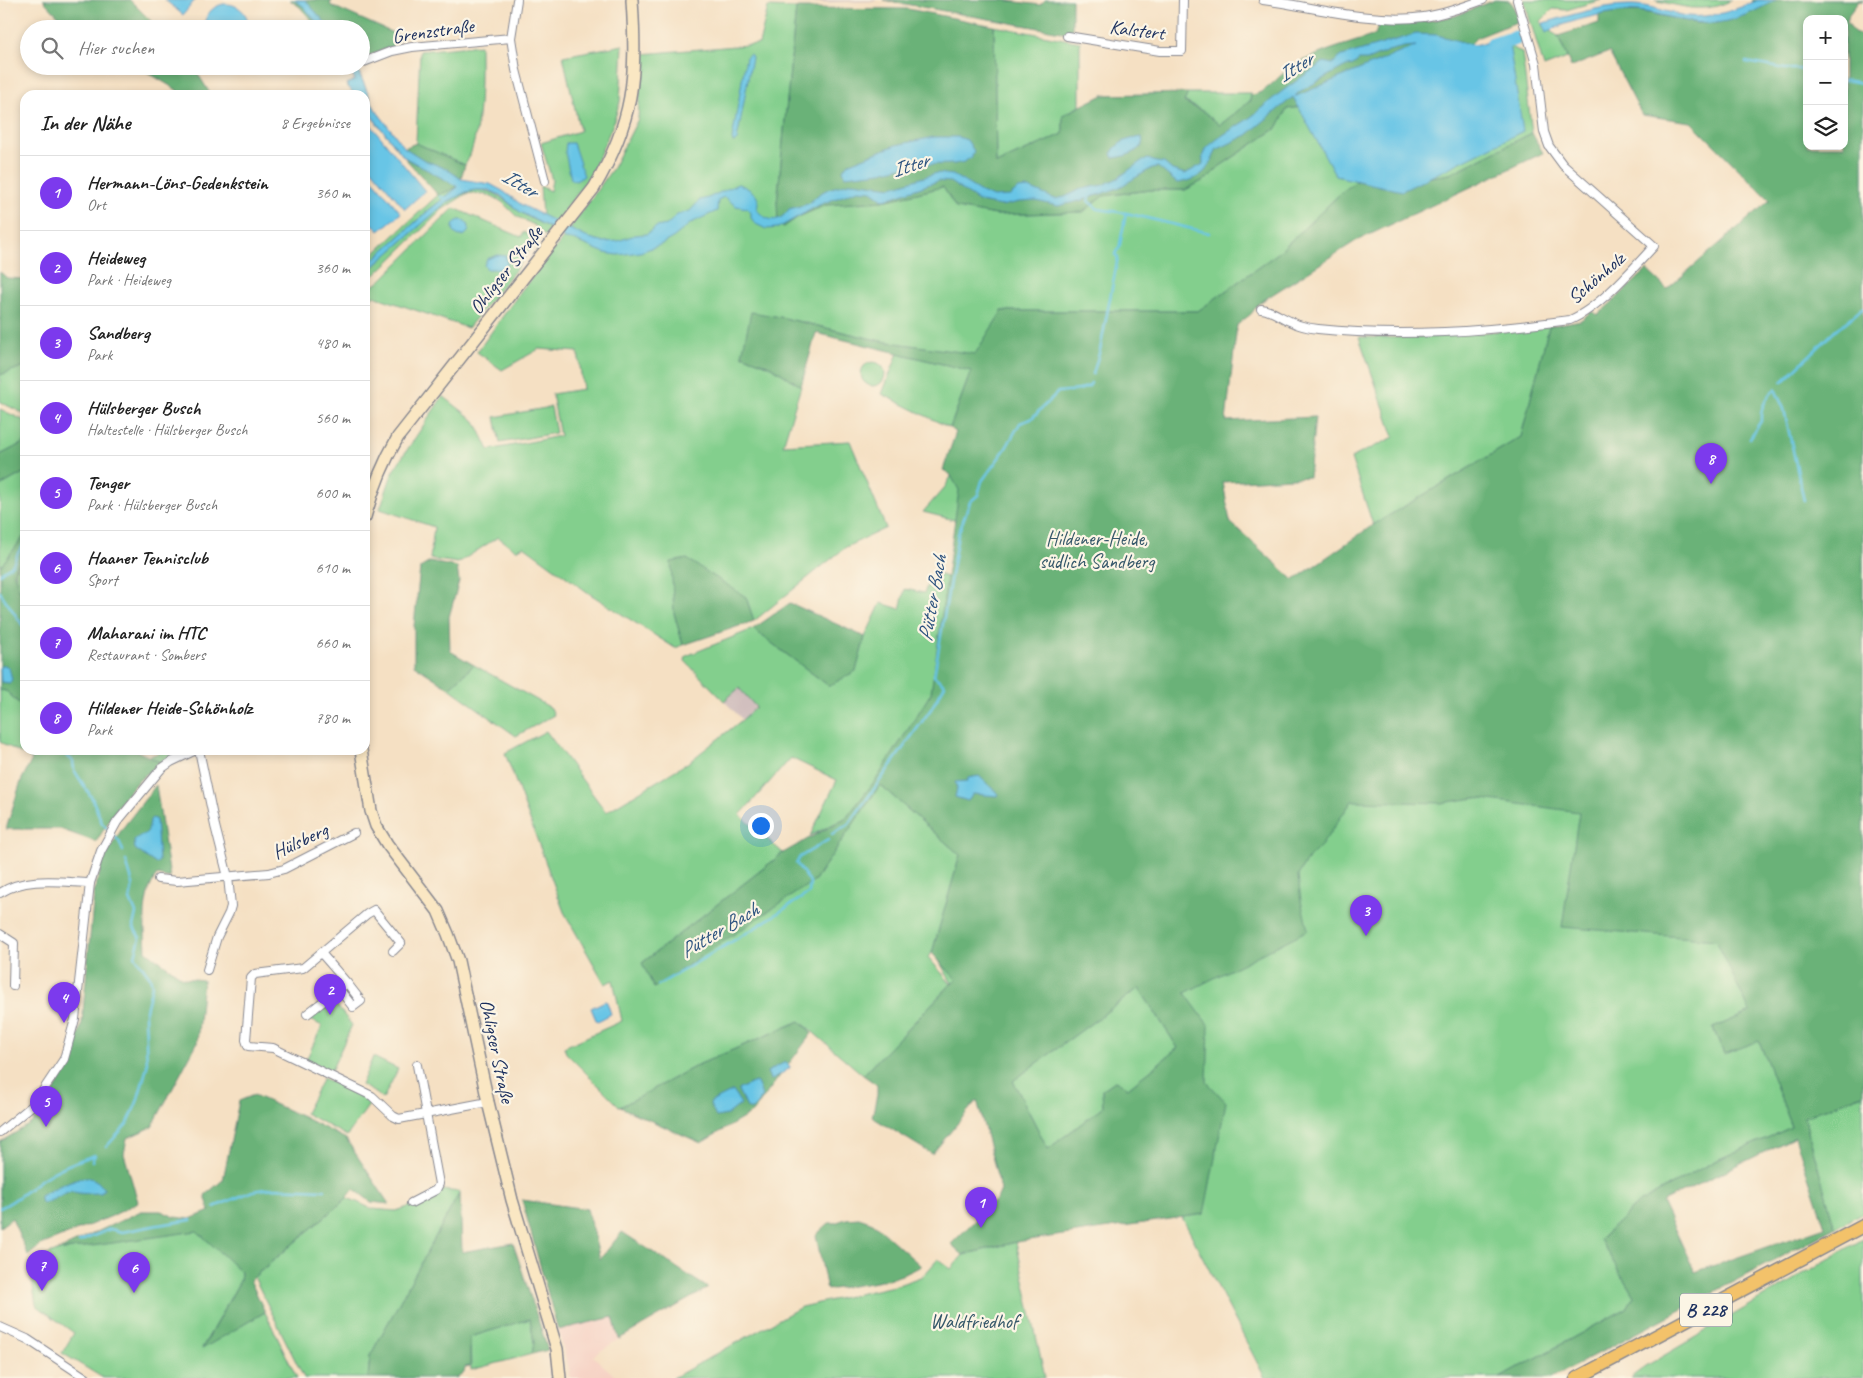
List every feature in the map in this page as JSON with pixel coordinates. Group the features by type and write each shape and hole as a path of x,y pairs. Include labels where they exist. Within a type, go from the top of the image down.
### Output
{"main road":[{"name":"Ohligser Straße","path":"370,498 384,460 398,437 594,188 610,160 624,124 632,90 634,32 632,0"},
{"name":"Ohligser Straße","path":"362,755 371,810 376,826 387,844 438,911 458,961 488,1102 512,1200 556,1349 560,1378"},
{"name":"B 228","path":"1577,1378 1863,1226"}],"street":[{"path":"517,0 511,38 516,70 545,181"},
{"name":"Kalstert","path":"1067,36 1160,52 1182,51 1183,0"},
{"path":"1262,0 1391,18 1423,17 1445,13 1483,0"},
{"name":"Schönholz","path":"1261,309 1272,311 1293,323 1316,329 1388,334 1447,332 1570,320 1580,316 1597,303 1654,246 1562,165 1549,146 1544,132 1536,64 1517,0"},
{"name":"Grenzstraße","path":"370,60 392,51 412,47 511,38"},
{"path":"0,1132 34,1104 64,1059 75,1019 90,883 101,851 117,822 161,769 186,755"},
{"path":"198,755 228,877 230,906 229,913 217,937 208,970"},
{"name":"Hülsberg","path":"158,879 177,882 269,873 284,869 354,833"},
{"path":"0,893 9,887 39,881 90,883"},
{"path":"393,951 401,943 374,910 303,968 255,974 251,978 246,1040 248,1046 273,1048 372,1096 393,1116 399,1119 488,1102"},
{"path":"0,934 14,943 13,986"},
{"path":"321,952 361,1001 353,1007 339,989"},
{"path":"307,1014 347,983"},
{"path":"411,1203 436,1190 439,1184 417,1066"},
{"path":"0,1327 27,1339 86,1378"}],"shaded area":[{"path":"783,0 876,0 876,1 796,3"},
{"path":"739,688 756,706 743,720 724,701"},
{"path":"613,1317 619,1339 593,1356 617,1378 570,1378 558,1330"}],"green space":[{"path":"43,0 130,0 150,20 62,20"},
{"path":"290,0 332,0 330,5 364,20 311,20 300,7"},
{"path":"883,0 1002,0 1040,5 1045,0 1072,0 1072,34"},
{"path":"1495,0 1510,1 1519,21 1476,38 1429,88 1287,109 1277,128 1220,166 1208,178 1185,190 1150,190 1103,196 1083,212 996,215 956,208 943,187 883,201 826,205 798,217 784,227 778,225 777,203 796,8 908,9 994,26 996,164 1063,134 1063,115 1103,95 1188,93 1184,102 1204,112 1220,125 1250,101 1251,95 1262,92 1289,69 1320,53 1375,35 1379,23 1427,21 1455,16"},
{"path":"1524,0 1601,0 1566,10 1553,9 1541,21 1543,27 1558,36 1567,58 1544,67"},
{"path":"1655,0 1732,0 1713,7 1694,8"},
{"name":"Hildener-Heide, südlich Sandberg","path":"1752,0 1863,0 1859,1 1848,18 1848,15 1803,15 1803,150 1848,150 1848,23 1854,32 1863,35 1863,1094 1804,1117 1835,1228 1552,1378 1500,1378 1627,1308 1634,1296 1600,1240 1640,1202 1715,1161 1792,1127 1759,1041 1724,1054 1713,1028 1750,1012 1716,940 1562,927 1579,812 1475,798 1441,803 1352,801 1321,846 1306,861 1298,876 1301,901 1308,930 1185,993 1209,1026 1207,1082 1226,1102 1204,1214 1016,1242 963,1255 951,1244 997,1199 1001,1190 977,1100 932,1154 872,1117 877,1095 877,1085 863,1075 956,979 932,953 960,855 880,785 815,880 654,988 642,963 783,853 847,817 878,777 931,693 959,490 950,474 943,470 956,432 950,428 971,371 816,333 801,386 770,366 742,355 751,312 881,341 975,354 1002,311 1198,311 1278,253 1342,192 1383,161 1406,181 1450,174 1532,133 1543,153 1356,241 1259,303 1251,314 1237,325 1226,421 1315,417 1309,477 1223,482 1230,522 1294,580 1373,525 1521,437 1549,326 1581,320 1592,311 1598,315 1647,270 1667,289 1770,200 1691,122 1642,115 1609,52 1571,67 1558,36 1599,23 1599,15 1614,12 1639,11 1696,23 1716,23 1758,9","holes":["1139,988 1178,1048 1128,1088 1115,1081 1102,1090 1103,1107 1048,1149 1013,1081","1795,1137 1825,1227 1695,1272 1662,1202"]},
{"path":"768,7 796,8 777,203 783,227 798,217 826,205 883,201 943,187 956,208 997,215 1083,212 1103,196 1150,190 1185,190 1208,178 1220,166 1277,128 1287,109 1429,88 1509,43 1512,48 1522,52 1532,133 1450,174 1406,181 1383,161 1342,192 1278,253 1198,311 1002,311 976,355 881,341 780,317 745,342 742,355 770,366 801,386 783,445 850,441 886,528 846,547 754,621 746,597 674,613 683,645 675,648 590,594 524,546 516,550 498,537 458,563 430,559 434,527 380,509 393,471 443,396 475,421 489,450 560,436 552,394 583,389 578,352 539,349 502,370 477,352 521,291 558,245 613,168 638,119 642,54 759,44"},
{"path":"370,23 400,36 398,44 370,55"},
{"path":"994,26 1080,42 1080,106 1063,115 1063,134 996,164"},
{"path":"480,45 480,90 475,140 465,165 416,143 420,51"},
{"path":"623,45 620,102 613,124 590,177 555,223 542,216 540,186 550,191 552,180 541,143 580,131 563,56"},
{"path":"152,75 199,75 208,90 177,90"},
{"path":"352,75 360,75 367,90 351,90 346,84 355,80"},
{"path":"1188,93 1251,93 1250,101 1220,125 1204,112 1184,101"},
{"path":"370,98 375,109 404,148 416,143 465,165 458,187 438,195 404,157 370,114"},
{"path":"458,187 370,263 370,257 438,195"},
{"path":"483,190 494,193 526,216 550,228 545,236 534,225 516,216 502,202 492,196 474,193 466,194 443,209 370,278 370,270 438,210 465,193"},
{"path":"454,208 521,237 524,232 536,241 513,273 468,328 374,296 370,298 370,288 379,282"},
{"path":"0,272 7,278 20,279 20,368 0,375"},
{"path":"1549,326 1521,437 1373,525 1351,458 1394,437 1359,337 1431,336"},
{"path":"898,353 971,371 950,428 882,394"},
{"path":"873,362 881,366 885,374 881,382 873,386 865,382 861,374 865,366"},
{"path":"20,368 20,412 0,402 0,375"},
{"path":"551,407 556,433 500,443 495,417"},
{"path":"0,409 20,419 20,445 0,455"},
{"name":"Hildener-Heide, südlich Sandberg","path":"1218,410 1221,500 1321,733 1668,837 1751,1012 1713,1028 1724,1054 1759,1040 1792,1127 1715,1161 1640,1202 1600,1240 1634,1296 1627,1308 1500,1378 1265,1378 1182,1217 1204,1214 1180,1044 1140,981 958,994 934,952 965,856 951,690 933,682 931,694 878,777 847,817 810,836 837,780 791,758 740,815 783,853 642,963 815,880 880,785 960,855 932,953 928,957 951,984 863,1075 800,1021 700,1064 620,1107 566,1053 564,1047 622,1021 613,980 605,984 564,912 505,753 546,731 606,812 689,762 756,707 739,688 724,701 685,661 686,656 753,629 829,686 856,670 865,637 881,603 900,609 905,589 924,593 933,573 947,577 939,639 966,523 923,512 945,487 964,454"},
{"path":"20,445 20,475 0,486 0,455"},
{"path":"20,475 20,541 0,567 0,486"},
{"path":"20,541 20,561 14,573 20,591 20,704 6,691 0,690 0,567"},
{"path":"687,559 746,597 754,621 683,645 674,613 671,562"},
{"path":"20,561 20,590 15,577"},
{"path":"430,562 457,567 459,581 449,617 450,651 474,665 449,688 414,665 414,626 420,568"},
{"path":"790,603 865,637 856,671 829,686 753,629"},
{"path":"474,665 551,708 554,715 516,736 449,688"},
{"path":"0,690 6,691 20,704 20,753 0,742"},
{"path":"24,755 34,755 32,759"},
{"path":"34,755 145,755 160,762 136,783 122,800 96,842 60,829 6,829 21,781"},
{"path":"153,755 173,755 160,762 148,757"},
{"path":"156,785 170,878 157,875 148,892 145,911 146,951 183,978 203,980 197,1043 152,1127 127,1138 124,1154 138,1202 112,1216 41,1245 28,1256 12,1218 0,1227 0,1142 30,1124 45,1109 72,1057 82,1023 94,893 104,858 122,829"},
{"path":"1139,988 1178,1048 1128,1088 1115,1081 1102,1090 1103,1107 1048,1149 1013,1081"},
{"path":"333,1001 352,1025 331,1071 306,1060 322,1026 309,1019"},
{"path":"800,1021 812,1033 752,1113 701,1143 620,1107 700,1064"},
{"path":"373,1057 398,1069 383,1099 361,1085"},
{"path":"323,1078 371,1102 347,1136 305,1113"},
{"path":"1863,1094 1863,1212 1835,1228 1803,1117"},
{"path":"254,1095 346,1139 389,1204 371,1202 354,1189 347,1198 250,1280 265,1312 202,1349 240,1281 241,1272 197,1231 57,1251 141,1211 161,1211 175,1217 190,1219 210,1211 205,1195 223,1180 239,1101"},
{"path":"442,1190 460,1192 370,1356 368,1378 304,1378 254,1277 347,1198 372,1209 396,1211 433,1199"},
{"path":"460,1192 462,1252 513,1243 548,1350 532,1354 534,1342 530,1319 470,1337 470,1366 465,1367 464,1372 456,1378 368,1378 370,1356"},
{"path":"522,1200 587,1209 600,1259 622,1232 708,1288 619,1339 613,1317 558,1330"},
{"path":"859,1218 873,1223 921,1266 899,1276 827,1290 816,1235 829,1223"},
{"path":"197,1230 241,1272 240,1281 202,1348 265,1312 297,1378 103,1378 62,1353 74,1333 36,1305 29,1262 57,1251"},
{"path":"1863,1239 1863,1378 1630,1378 1646,1366"},
{"name":"Waldfriedhof","path":"1016,1242 1045,1378 673,1378 801,1307 898,1285 923,1276 938,1259 951,1269 963,1255"},
{"path":"530,1319 534,1342 532,1354 471,1370 470,1337"}],"water":[{"path":"165,0 195,0 183,15"},
{"path":"294,0 305,0 323,20 315,20 303,6"},
{"path":"1758,0 1776,0 1739,17 1715,23 1686,21 1648,12 1629,11 1578,20 1546,33 1543,23 1617,5 1635,5 1681,15 1701,16 1720,14"},
{"path":"228,4 238,7 245,14 247,20 205,20 215,7"},
{"path":"1416,34 1437,35 1473,45 1512,36 1514,42 1509,44 1523,131 1402,191 1336,176 1293,97 1247,135 1216,150 1207,169 1198,177 1185,182 1177,183 1158,167 1152,168 1118,188 1083,200 1058,206 1036,201 1001,206 980,202 950,182 938,181 883,199 872,191 858,190 819,205 778,228 766,229 756,224 747,208 736,206 724,197 718,200 717,211 691,223 674,237 660,245 640,252 618,255 605,253 573,240 565,239 550,228 520,212 500,195 489,190 475,190 466,192 447,202 370,270 370,263 458,187 404,157 370,114 370,98 375,109 405,148 424,160 447,169 461,179 490,184 522,205 586,237 604,242 618,241 635,235 647,234 656,227 667,225 677,215 690,211 700,200 738,184 751,190 756,196 758,199 757,210 761,214 774,220 782,217 789,209 808,204 828,189 853,182 892,187 937,173 953,175 993,197 1010,196 1018,189 1029,188 1055,199 1065,197 1081,189 1103,185 1118,178 1143,160 1148,159 1164,163 1172,170 1185,174 1203,164 1204,152 1214,142 1250,118 1297,80 1324,62 1332,64 1342,56","holes":["1416,46 1295,96 1299,92 1344,67 1353,65 1359,60 1367,60 1388,51"]},
{"path":"750,54 752,57 737,140 734,143 732,140 746,57"},
{"path":"352,75 360,75 367,90 351,90 346,84 355,80"},
{"path":"370,124 425,191 405,209 370,167"},
{"path":"934,137 958,137 967,140 974,151 972,157 964,162 954,164 909,165 881,172 845,176 843,170 847,164 896,145"},
{"path":"1142,137 1143,145 1137,150 1125,156 1113,158 1111,154 1120,143"},
{"path":"566,143 573,143 584,176 576,181 571,179 565,152"},
{"path":"370,176 401,213 379,231 373,224 370,227"},
{"path":"461,220 469,228 461,236 453,228"},
{"path":"497,255 506,256 507,265 501,269 487,269 484,265 487,259"},
{"path":"5,665 9,668 12,679 10,683 1,682 0,667"},
{"path":"979,776 998,794 997,796 973,794 968,801 955,797 957,789 955,782 967,781 968,778"},
{"path":"152,818 156,820 159,861 156,864 135,849 134,841 146,833"},
{"path":"605,1001 611,1014 598,1021 591,1008"},
{"path":"785,1062 790,1068 772,1080 770,1079 767,1072"},
{"path":"755,1082 761,1097 752,1109 748,1109 738,1091"},
{"path":"733,1091 741,1104 727,1115 716,1117 710,1105 711,1102"},
{"path":"86,1177 100,1184 104,1189 101,1193 71,1191 47,1202 43,1203 40,1200 40,1196 57,1187"}],"waterway":[{"name":"Itter","path":"1493,45 1516,38"},
{"path":"1746,62 1803,70"},
{"path":"1848,81 1863,83"},
{"name":"Itter","path":"440,197 448,198"},
{"name":"Pütter Bach","path":"1089,197 1088,201 1098,209 1126,213 1119,249 1115,255 1118,257 1100,350 1093,374"},
{"path":"1126,213 1209,233"},
{"path":"1782,382 1835,331 1863,308"},
{"name":"Pütter Bach","path":"832,834 849,824 931,709 945,685 934,676 958,534 970,502 978,495 982,481 1006,448 1020,423 1031,419 1058,392 1079,390 1089,386 1091,383"},
{"path":"1750,438 1761,421 1764,403 1775,389 1784,409 1804,501"},
{"path":"0,574 11,566 20,550"},
{"path":"0,592 20,622"},
{"path":"66,755 73,761 74,770 92,798 102,823 119,841 123,851"},
{"name":"Pütter Bach","path":"658,985 750,931 809,893 810,882 796,863 800,857 828,840"},
{"path":"106,1147 128,1123 137,1102 147,1067 145,1014 152,986 150,977 135,956 140,938 133,926 136,913 130,899 133,884 126,861"},
{"path":"92,1161 95,1155"},
{"path":"0,1208 54,1171 95,1155"},
{"path":"214,1207 253,1191 273,1188 325,1190"},
{"path":"79,1242 110,1229 122,1232 191,1220"}],"place":[{"name":"Hildener Heide-Schönholz","path":"1711,484"},
{"name":"Sandberg","path":"1366,936"},
{"name":"Heideweg","path":"330,1015"},
{"name":"Hülsberger Busch","path":"64,1023"},
{"name":"Tenger","path":"46,1127"},
{"name":"Hermann-Löns-Gedenkstein","path":"981,1228"},
{"name":"Maharani im HTC","path":"42,1291"},
{"name":"Haaner Tennisclub","path":"134,1293"}]}
